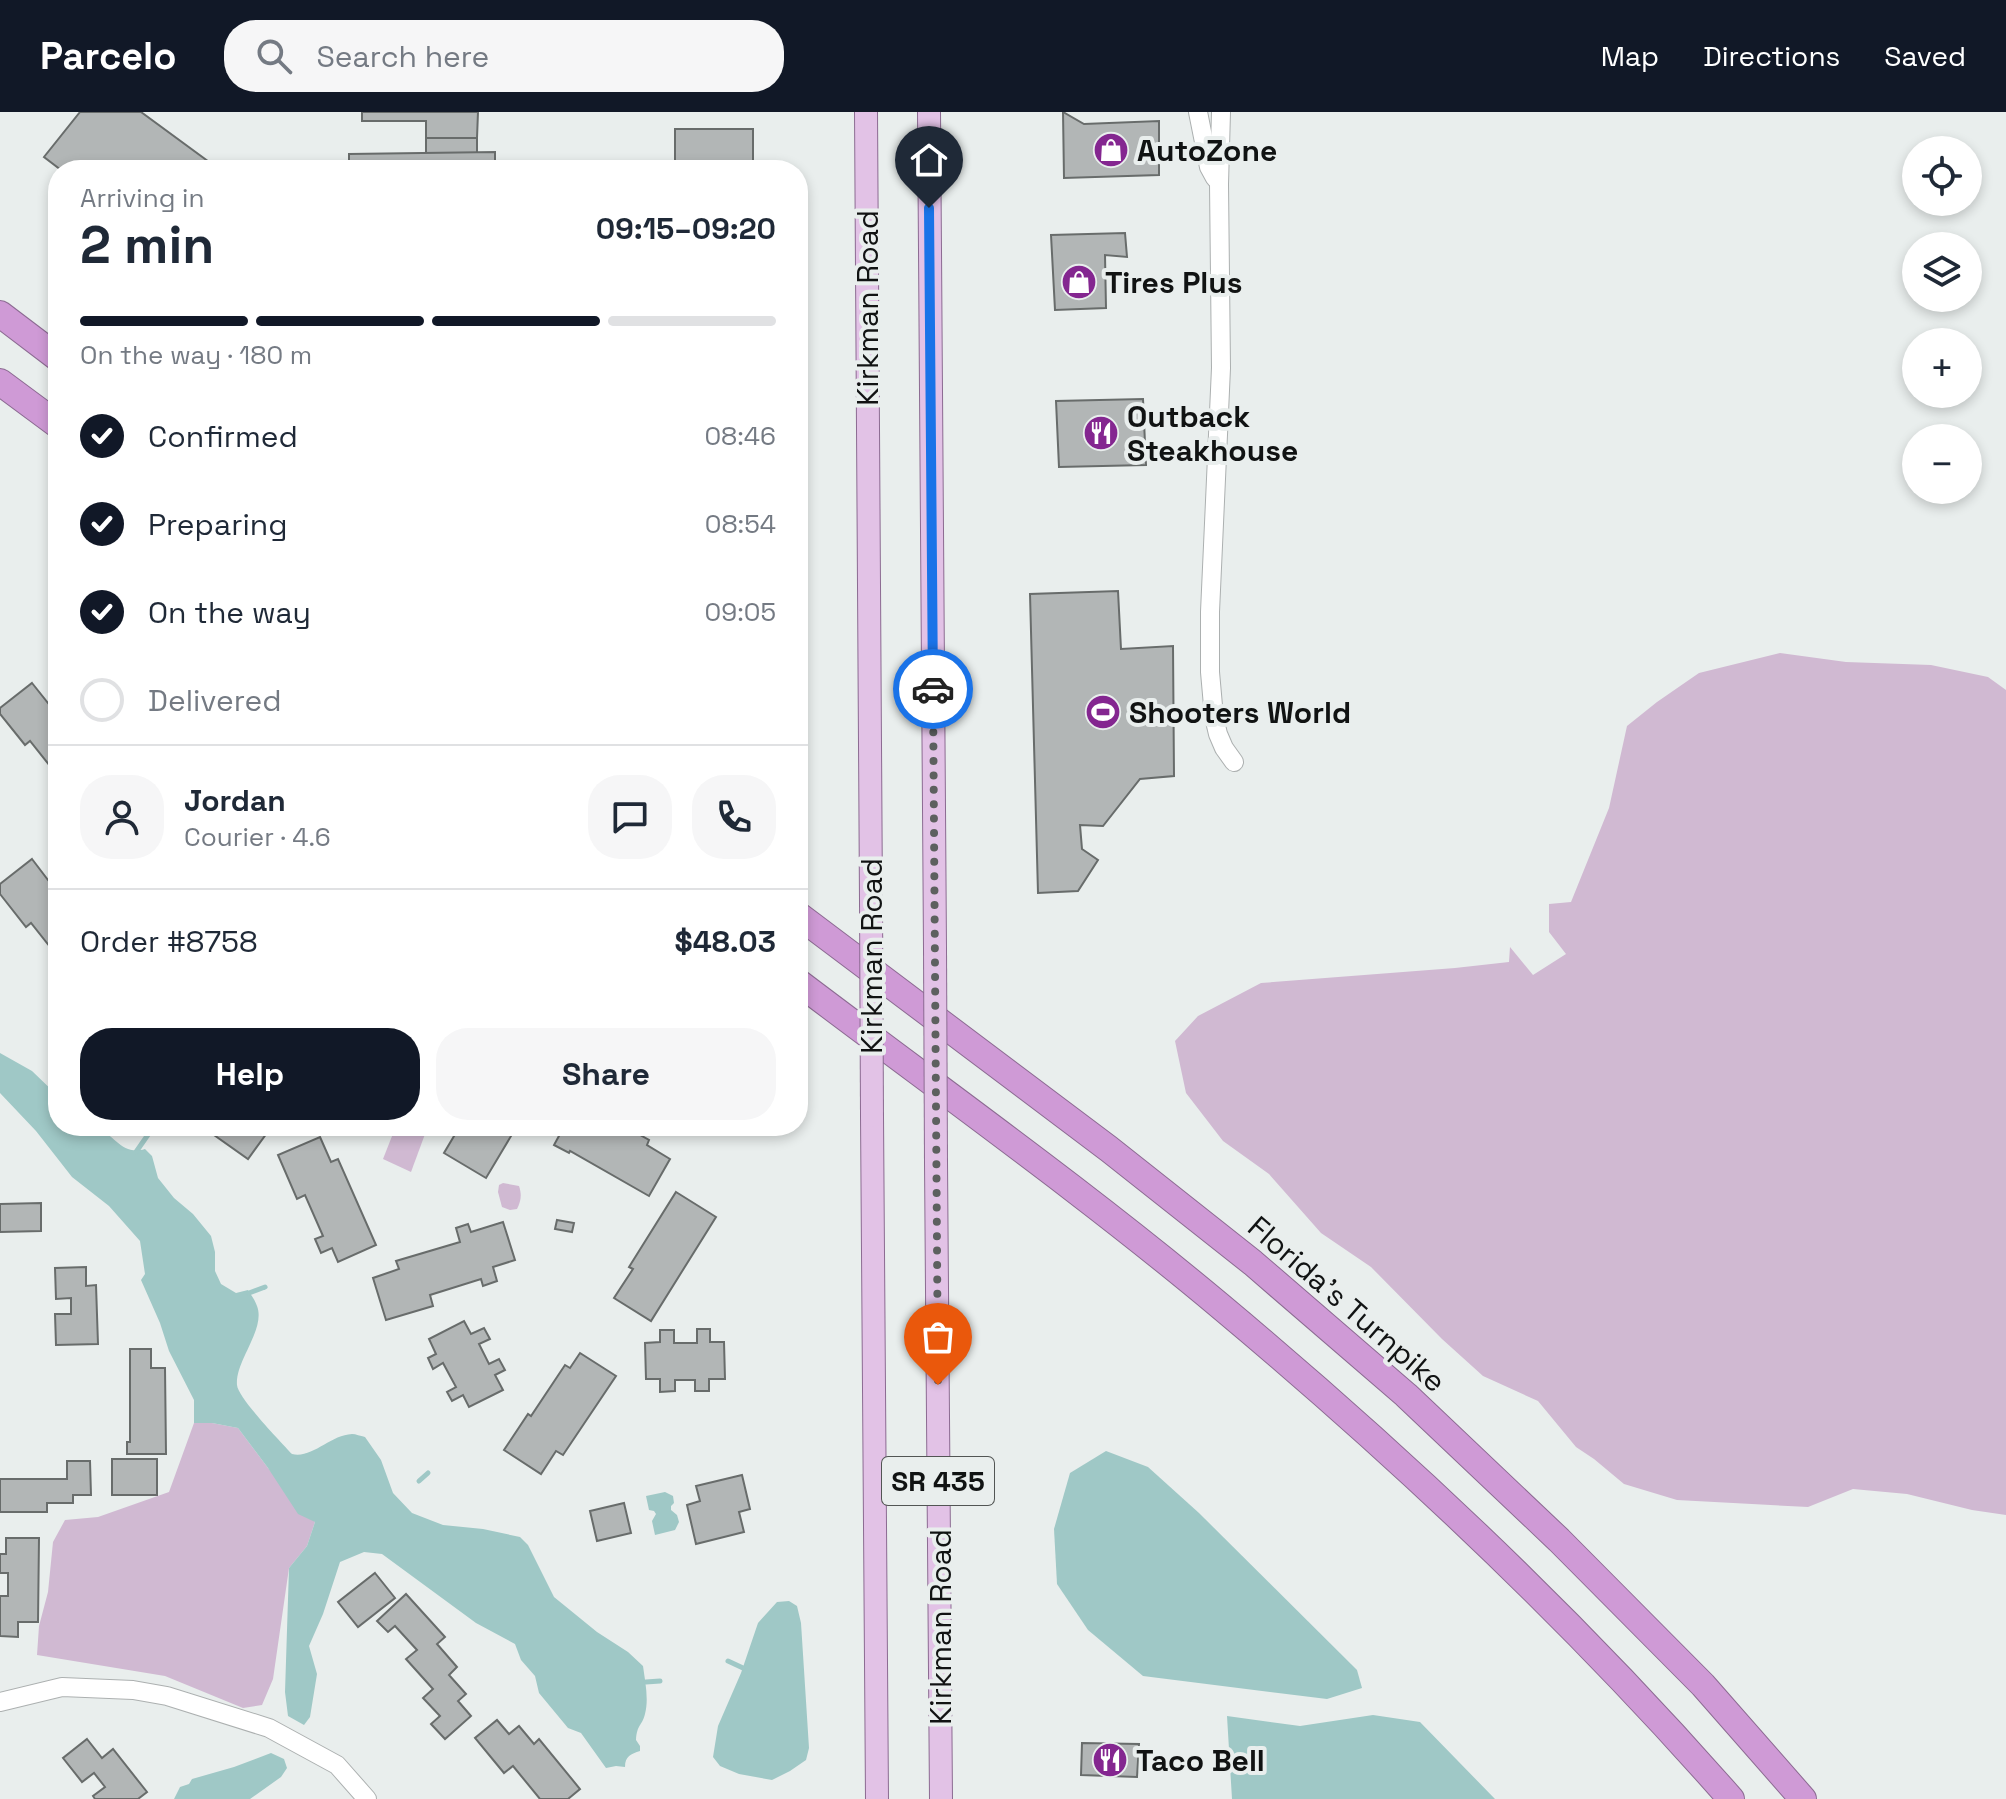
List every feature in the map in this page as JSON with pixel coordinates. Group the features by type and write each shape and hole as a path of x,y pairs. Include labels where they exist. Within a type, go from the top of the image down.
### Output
{"highway":[{"path":"0,314 48,350"},
{"path":"0,382 48,418"},
{"name":"Florida's Turnpike","path":"808,923 1145,1177 1253,1263 1406,1395 1559,1540 1703,1685 1803,1799"},
{"path":"808,990 1076,1192 1218,1304 1370,1434 1565,1622 1663,1722 1731,1799"}],"main road":[{"name":"Kirkman Road","path":"866,112 877,1799"},
{"name":"Kirkman Road","path":"929,112 941,1799"}],"street":[{"path":"1198,112 1209,167 1219,184"},
{"path":"1221,112 1221,368 1210,672 1218,734 1234,762"},
{"path":"0,1702 62,1687 133,1690 167,1696 269,1728 337,1765 367,1799"}],"shaded area":[{"path":"1780,653 1846,662 1931,665 1988,677 2006,690 2006,1515 1907,1494 1853,1489 1808,1507 1677,1500 1624,1484 1576,1447 1538,1401 1483,1376 1371,1267 1321,1233 1269,1174 1223,1141 1186,1093 1175,1041 1198,1016 1261,983 1509,962 1510,947 1533,975 1566,954 1549,932 1549,904 1571,902 1609,808 1627,726 1699,673"},
{"path":"392,1136 424,1136 411,1172 383,1159"},
{"path":"499,1185 519,1186 521,1198 517,1209 502,1207 498,1192"},
{"path":"194,1423 238,1428 315,1522 307,1546 289,1568 273,1679 262,1705 243,1708 165,1676 37,1655 53,1542 65,1520 98,1517 169,1492"}],"water":[{"path":"0,1053 32,1071 48,1086 48,1136 110,1136 125,1148 145,1149 152,1156 158,1178 211,1236 215,1271 221,1284 236,1293 248,1290 256,1304 259,1315 257,1325 237,1385 244,1400 292,1454 307,1453 344,1435 365,1437 381,1460 393,1493 412,1513 443,1525 520,1537 528,1545 554,1597 643,1666 647,1702 636,1740 640,1751 629,1756 625,1767 606,1768 581,1733 568,1728 539,1693 535,1676 521,1660 515,1644 476,1623 382,1554 364,1552 340,1562 309,1646 317,1674 310,1717 304,1725 288,1716 285,1692 289,1568 307,1546 315,1522 298,1514 238,1428 194,1423 194,1400 169,1351 141,1280 145,1274 140,1241 109,1206 72,1177 36,1131 0,1093"},
{"path":"1106,1451 1148,1467 1199,1513 1357,1670 1362,1688 1327,1699 1143,1676 1088,1630 1057,1584 1054,1529 1070,1473"},
{"path":"665,1492 673,1496 671,1510 679,1522 675,1530 655,1535 652,1521 656,1514 649,1510 646,1496"},
{"path":"789,1601 797,1606 801,1623 809,1748 806,1760 772,1780 739,1774 720,1766 713,1757 718,1726 758,1623 777,1602"},
{"path":"1373,1715 1420,1722 1495,1799 1232,1799 1227,1716 1300,1726"},
{"path":"271,1753 284,1759 287,1768 281,1777 250,1799 174,1799 180,1787 189,1784 192,1779"}],"building":[{"path":"80,112 141,112 206,160 48,160 44,157"},
{"path":"362,112 478,112 477,138 426,138 426,121 362,121"},
{"name":"AutoZone","path":"1063,112 1084,124 1159,121 1159,175 1064,178"},
{"path":"675,129 753,129 753,160 675,160"},
{"path":"426,138 477,138 477,153 426,153"},
{"path":"495,152 495,160 349,160 349,154"},
{"name":"Tires Plus","path":"1125,233 1127,257 1105,255 1106,308 1055,310 1051,235"},
{"name":"Outback Steakhouse","path":"1143,399 1146,465 1059,467 1056,401"},
{"name":"Shooters World","path":"1118,591 1121,649 1173,646 1174,776 1140,779 1103,826 1080,825 1082,849 1098,860 1078,891 1038,893 1030,594"},
{"path":"32,683 48,703 48,764 30,741 25,745 0,714 0,708"},
{"path":"32,859 48,880 48,944 31,923 26,927 0,894 0,884"},
{"path":"215,1136 265,1136 248,1159"},
{"path":"454,1136 511,1136 486,1178 444,1153"},
{"path":"559,1136 642,1136 649,1140 647,1145 670,1159 649,1196 554,1145"},
{"path":"320,1137 331,1162 338,1159 376,1245 338,1262 332,1248 321,1253 315,1239 323,1236 305,1195 297,1199 278,1155"},
{"path":"676,1192 716,1217 651,1321 614,1298 633,1269 629,1267"},
{"path":"41,1203 41,1231 0,1232 0,1204"},
{"path":"557,1220 574,1223 572,1232 555,1229"},
{"path":"503,1222 515,1260 493,1267 497,1281 483,1286 481,1279 430,1295 433,1306 386,1320 373,1278 399,1269 396,1261 460,1242 456,1228 468,1224 471,1232"},
{"path":"86,1267 86,1286 96,1285 98,1344 56,1345 55,1314 71,1314 71,1298 56,1299 55,1268"},
{"path":"464,1321 471,1334 484,1328 490,1339 479,1344 489,1364 499,1359 505,1370 495,1375 503,1390 469,1407 463,1395 452,1401 447,1392 456,1387 443,1363 433,1369 428,1358 436,1354 429,1339"},
{"path":"697,1329 710,1329 710,1342 724,1342 725,1379 709,1379 709,1391 695,1391 695,1380 675,1380 675,1391 660,1392 660,1379 646,1379 645,1343 660,1342 660,1330 674,1330 674,1343 697,1343"},
{"path":"130,1349 151,1349 151,1368 165,1368 166,1454 127,1454 127,1442 130,1442"},
{"path":"580,1353 616,1376 563,1455 556,1451 541,1474 504,1450 565,1365 570,1368"},
{"path":"112,1459 157,1459 157,1495 112,1495"},
{"path":"67,1461 90,1461 91,1495 73,1495 73,1503 47,1503 47,1512 0,1512 0,1479 67,1479"},
{"path":"742,1475 750,1509 739,1512 744,1532 696,1544 687,1505 700,1501 696,1486"},
{"path":"624,1503 631,1533 597,1541 590,1511"},
{"path":"6,1538 39,1538 38,1622 18,1622 18,1637 0,1636 0,1596 8,1596 8,1573 0,1573 0,1554 6,1554"},
{"path":"375,1573 395,1598 358,1627 338,1602"},
{"path":"406,1594 445,1637 437,1644 457,1667 449,1675 466,1694 458,1701 471,1716 445,1739 431,1724 440,1716 423,1698 433,1689 406,1659 417,1650 395,1626 388,1632 377,1621"},
{"path":"497,1720 509,1734 519,1726 534,1744 539,1739 580,1789 568,1799 540,1799 513,1766 504,1773 475,1738"},
{"path":"87,1739 102,1758 113,1749 147,1792 138,1799 95,1799 93,1796 105,1787 94,1773 82,1782 63,1758"},
{"name":"Taco Bell","path":"1082,1743 1139,1744 1137,1777 1081,1775"}],"waterway":[{"path":"136,1152 147,1136"},
{"path":"249,1293 265,1287"},
{"path":"419,1481 428,1473"},
{"path":"728,1661 743,1668"},
{"path":"646,1682 660,1681"}],"way so far":[{"path":"933,689 938,1385"}],"place":[{"name":"AutoZone","path":"1111,150"},
{"name":"Tires Plus","path":"1079,282"},
{"name":"Outback Steakhouse","path":"1101,433"},
{"name":"Shooters World","path":"1103,712"},
{"name":"Taco Bell","path":"1110,1760"}],"route":[{"path":"929,208 933,689"}]}
